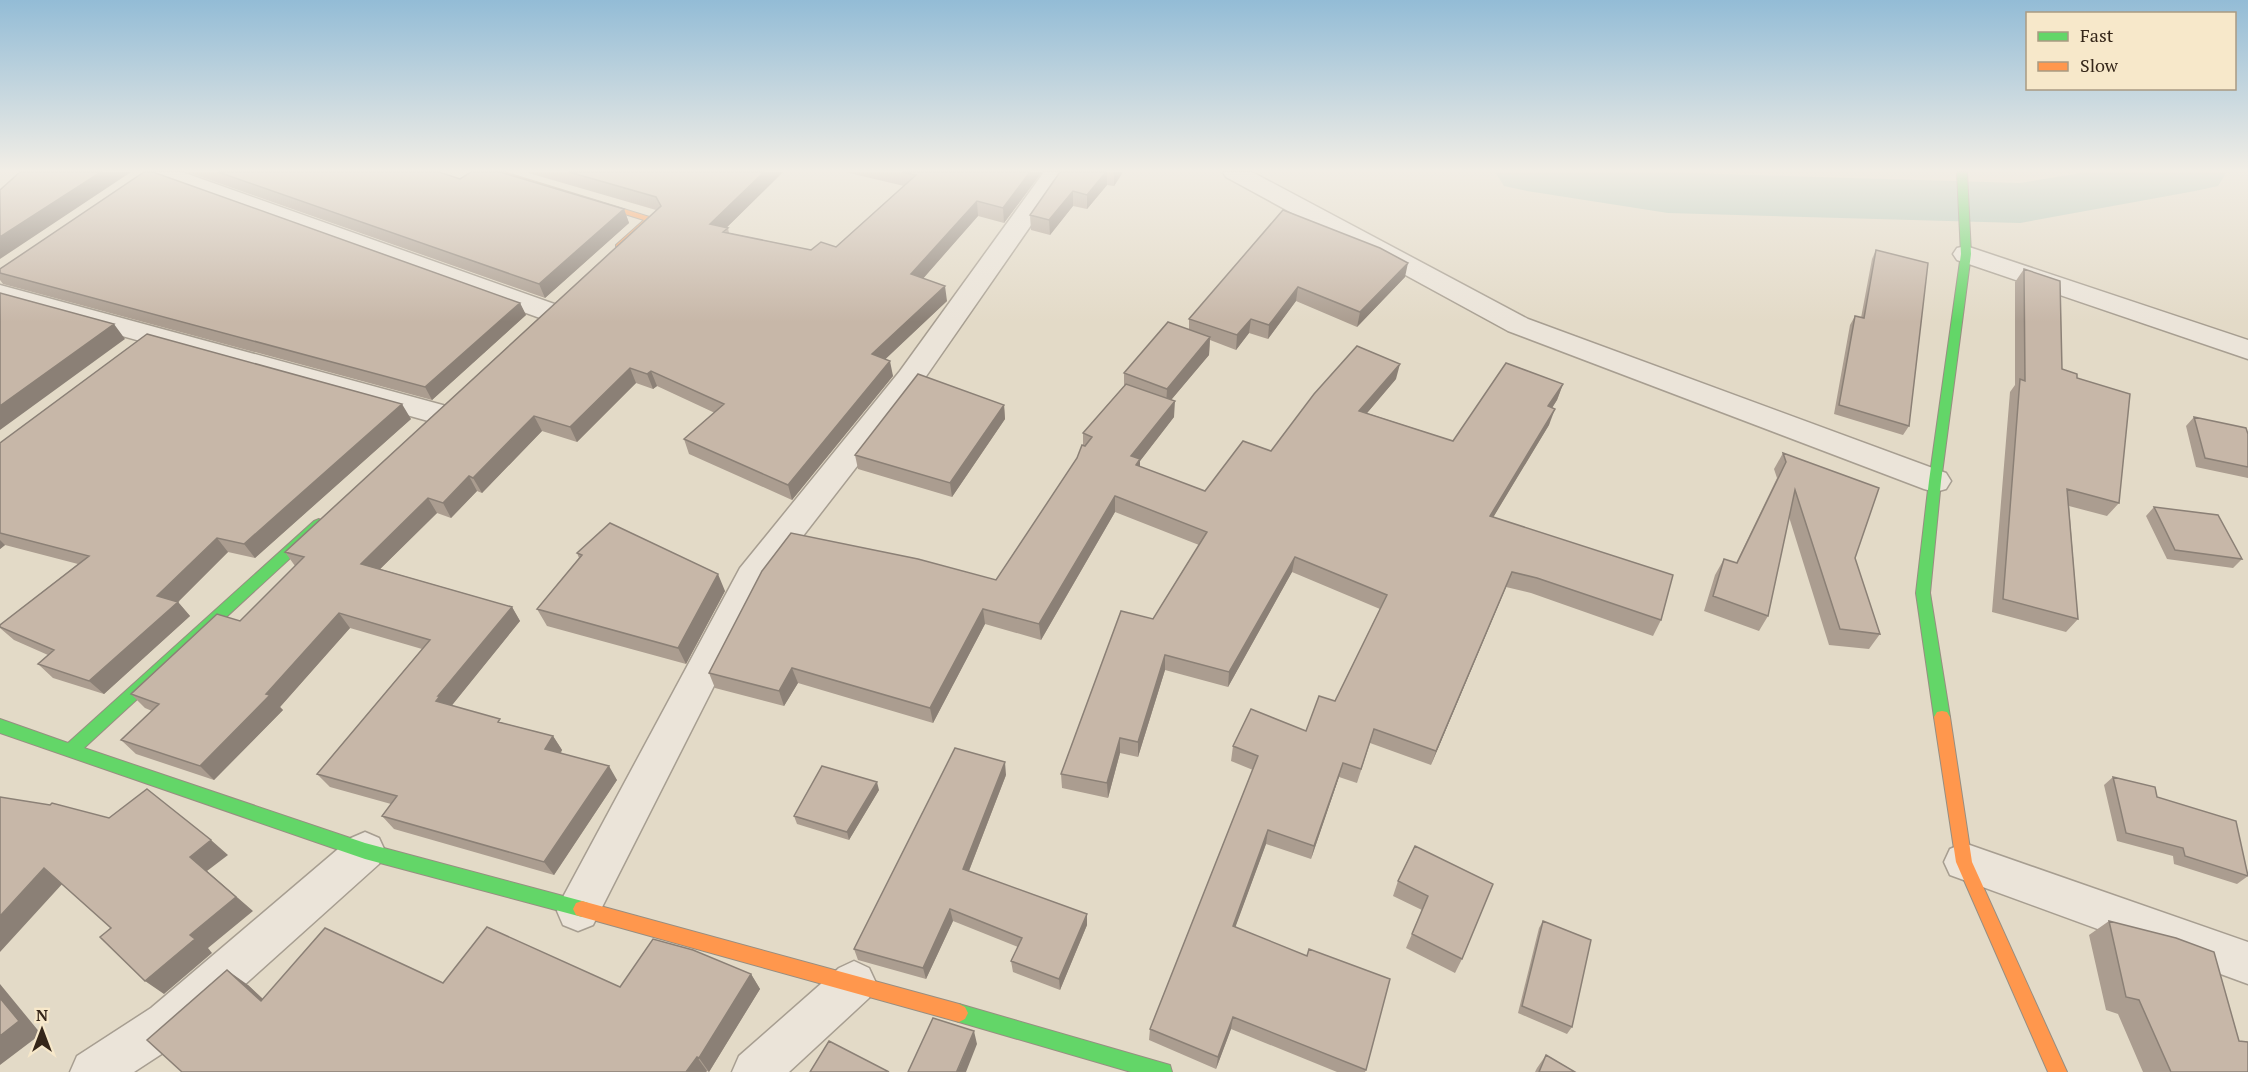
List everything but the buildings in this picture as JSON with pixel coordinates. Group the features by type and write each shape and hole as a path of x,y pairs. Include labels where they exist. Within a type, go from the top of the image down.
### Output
{"street":[{"path":"289,222 550,312"},
{"path":"609,258 648,222"},
{"path":"578,910 752,577 910,378 1020,222"},
{"path":"1329,222 1518,325 1935,481"},
{"path":"1964,222 1965,249 1923,593 1964,862 2058,1072"},
{"path":"1965,249 2248,350"},
{"path":"3,278 153,334 438,414"},
{"path":"125,356 153,334"},
{"path":"70,751 333,510"},
{"path":"0,726 365,851 578,910 854,982 1163,1072"},
{"path":"93,1072 167,1024 365,851"},
{"path":"1964,862 2248,963"},
{"path":"755,1072 854,982"}],"traffic: fast":[{"path":"1942,717 1923,593 1935,481 1966,254 1964,222"},
{"path":"70,751 319,524"},
{"path":"0,726 365,851 582,909"},
{"path":"959,1013 1163,1072"}],"traffic: slow":[{"path":"620,247 648,222"},
{"path":"1942,717 1964,862 2058,1072"},
{"path":"582,909 959,1013"}]}
